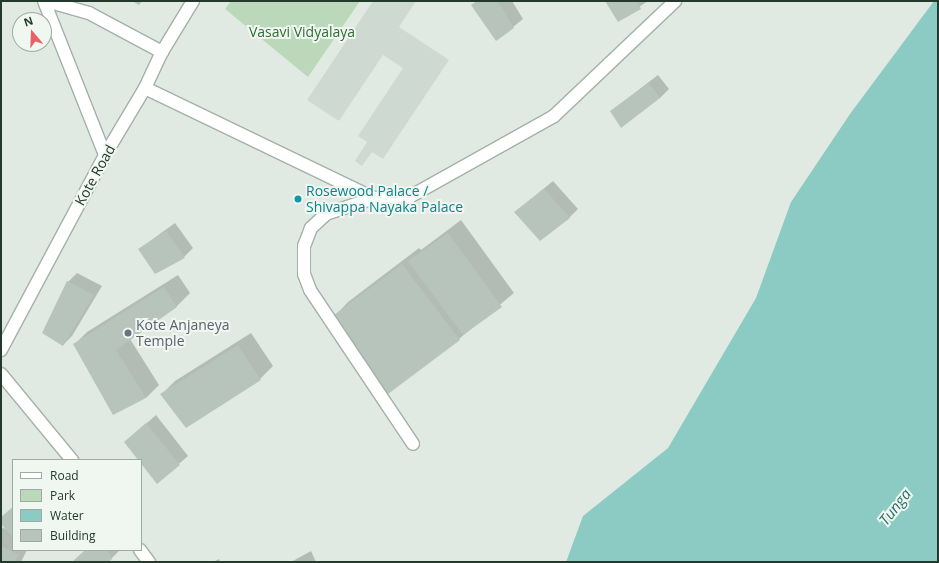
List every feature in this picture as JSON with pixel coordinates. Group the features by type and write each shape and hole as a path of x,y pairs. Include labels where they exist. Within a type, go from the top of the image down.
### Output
{"street":[{"path":"45,1 89,13 162,52"},
{"path":"45,1 105,155"},
{"name":"Kote Road","path":"1,350 105,155 145,88 162,52 193,1"},
{"path":"413,444 310,290 304,274 304,246 311,228 326,214 374,198 411,196 554,116 675,1"},
{"path":"145,88 374,198"},
{"path":"1,374 71,459"},
{"path":"141,551 150,562"}],"shaded area":[{"name":"Vasavi Vidyalaya","path":"373,1 416,1 399,27 449,60 383,159 372,152 362,166 355,161 367,142 358,136 403,68 383,55 339,121 307,100"}],"green space":[{"name":"Vasavi Vidyalaya","path":"231,1 360,1 308,77 225,9"}],"water":[{"name":"Tunga","path":"934,1 938,1 938,562 566,562 583,516 668,448 756,298 791,202 850,114"}],"building":[{"path":"132,1 142,1 139,5"},
{"path":"477,1 498,1 514,28 496,41 471,5"},
{"path":"605,1 637,1 641,9 618,22"},
{"path":"649,83 660,98 621,128 610,111"},
{"path":"544,189 570,218 540,241 514,212"},
{"path":"166,231 185,258 155,274 138,249"},
{"path":"448,233 502,307 463,335 408,261"},
{"path":"402,264 460,340 388,394 330,318"},
{"path":"67,281 94,295 63,346 42,333"},
{"path":"164,287 177,307 116,350 146,398 113,415 73,344"},
{"path":"238,345 261,380 186,428 160,394"},
{"path":"146,423 180,465 157,484 142,465 142,459 137,459 124,442"},
{"path":"12,508 12,536 1,524 1,517"},
{"path":"1,546 19,555 15,562 1,562"},
{"path":"84,551 108,551 112,559 109,562 72,562"}],"place":[{"name":"Rosewood Palace / Shivappa Nayaka Palace","path":"298,199"},
{"name":"Kote Anjaneya Temple","path":"128,333"}]}
